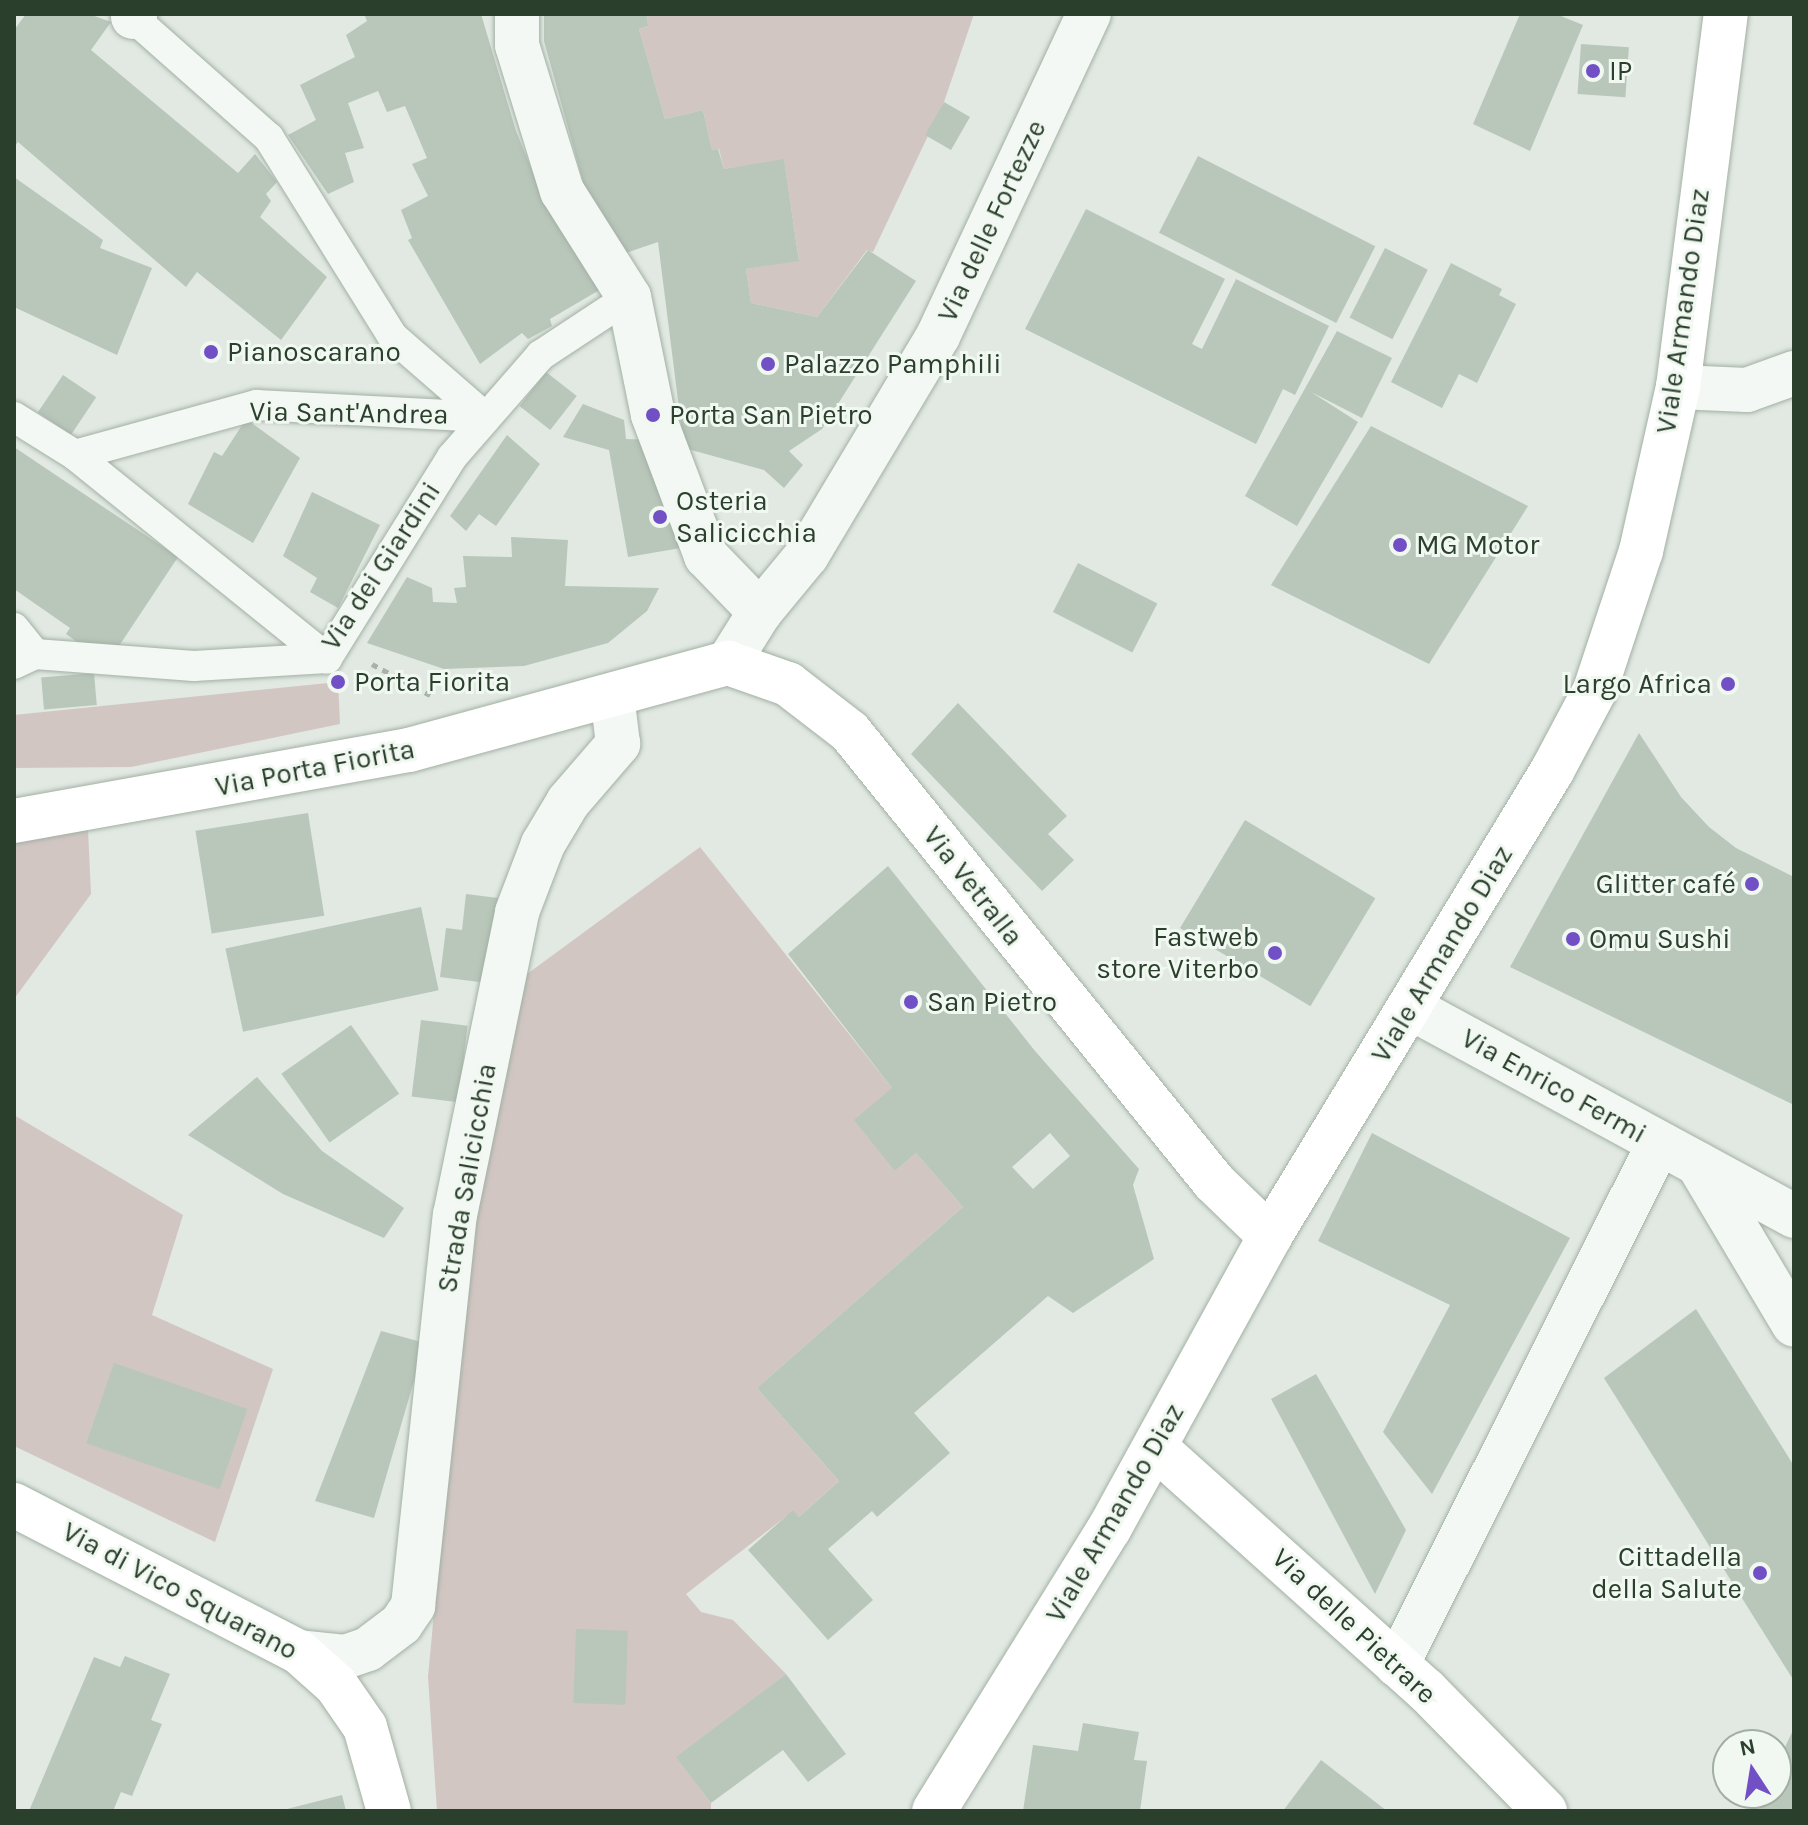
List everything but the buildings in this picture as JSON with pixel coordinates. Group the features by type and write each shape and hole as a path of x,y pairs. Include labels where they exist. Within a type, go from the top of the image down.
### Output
{"main road":[{"name":"Viale Armando Diaz","path":"934,1811 1156,1448 1270,1236 1411,1008 1595,690 1641,551 1678,387 1726,14"},
{"path":"612,695 728,663"},
{"name":"Via Vetralla","path":"728,663 788,684 850,732 1214,1182 1270,1236"},
{"name":"Via Porta Fiorita","path":"14,821 409,750 612,695"},
{"name":"Via delle Pietrare","path":"1156,1448 1397,1665 1545,1811"},
{"name":"Via di Vico Squarano","path":"14,1505 299,1652 336,1685 365,1727 389,1811"}],"street":[{"path":"517,14 517,45 562,191 629,297 653,415 706,556 760,612"},
{"name":"Via delle Fortezze","path":"728,663 760,612 807,555 938,336 1089,14"},
{"path":"1678,387 1747,390 1794,373"},
{"name":"Strada Salicicchia","path":"299,1652 345,1657 368,1649 401,1624 413,1606 455,1215 517,912 543,844 568,802 618,744 612,695"},
{"name":"Via Enrico Fermi","path":"1411,1008 1794,1216"},
{"path":"1397,1665 1659,1143"},
{"path":"1698,1164 1794,1325"}],"lane":[{"path":"132,15 269,138 393,337 485,417"},
{"name":"Via dei Giardini","path":"25,659 194,666 327,658 452,457 485,417 541,355 629,297"},
{"name":"Via Sant'Andrea","path":"75,455 257,405 485,417"},
{"path":"14,417 75,455 327,658"},
{"path":"14,628 25,659"}],"path":[{"path":"359,657 436,698"}],"shaded area":[{"path":"647,14 974,14 944,102 873,252 867,250 817,317 751,303 746,269 799,260 784,160 724,169 719,149 712,150 703,110 665,119 639,29 648,26"},
{"path":"338,682 340,724 131,767 14,768 14,715"},
{"path":"88,830 91,894 14,999 14,843"},
{"path":"700,847 892,1088 895,1171 916,1153 963,1207 757,1388 838,1480 842,1478 799,1517 793,1511 686,1594 701,1612 733,1620 786,1674 677,1757 711,1803 711,1811 437,1811 428,1677 471,1217 523,977"},
{"path":"14,1115 183,1215 152,1315 273,1369 215,1542 14,1446"}],"place":[{"name":"IP","path":"1593,71"},
{"name":"Pianoscarano","path":"211,352"},
{"name":"Palazzo Pamphili","path":"768,364"},
{"name":"Porta San Pietro","path":"653,415"},
{"name":"Osteria Salicicchia","path":"660,517"},
{"name":"MG Motor","path":"1400,545"},
{"name":"Porta Fiorita","path":"338,682"},
{"name":"Largo Africa","path":"1728,684"},
{"name":"Glitter café","path":"1752,884"},
{"name":"Omu Sushi","path":"1573,939"},
{"name":"Fastweb store Viterbo","path":"1275,953"},
{"name":"San Pietro","path":"911,1002"},
{"name":"Cittadella della Salute","path":"1760,1573"}]}
